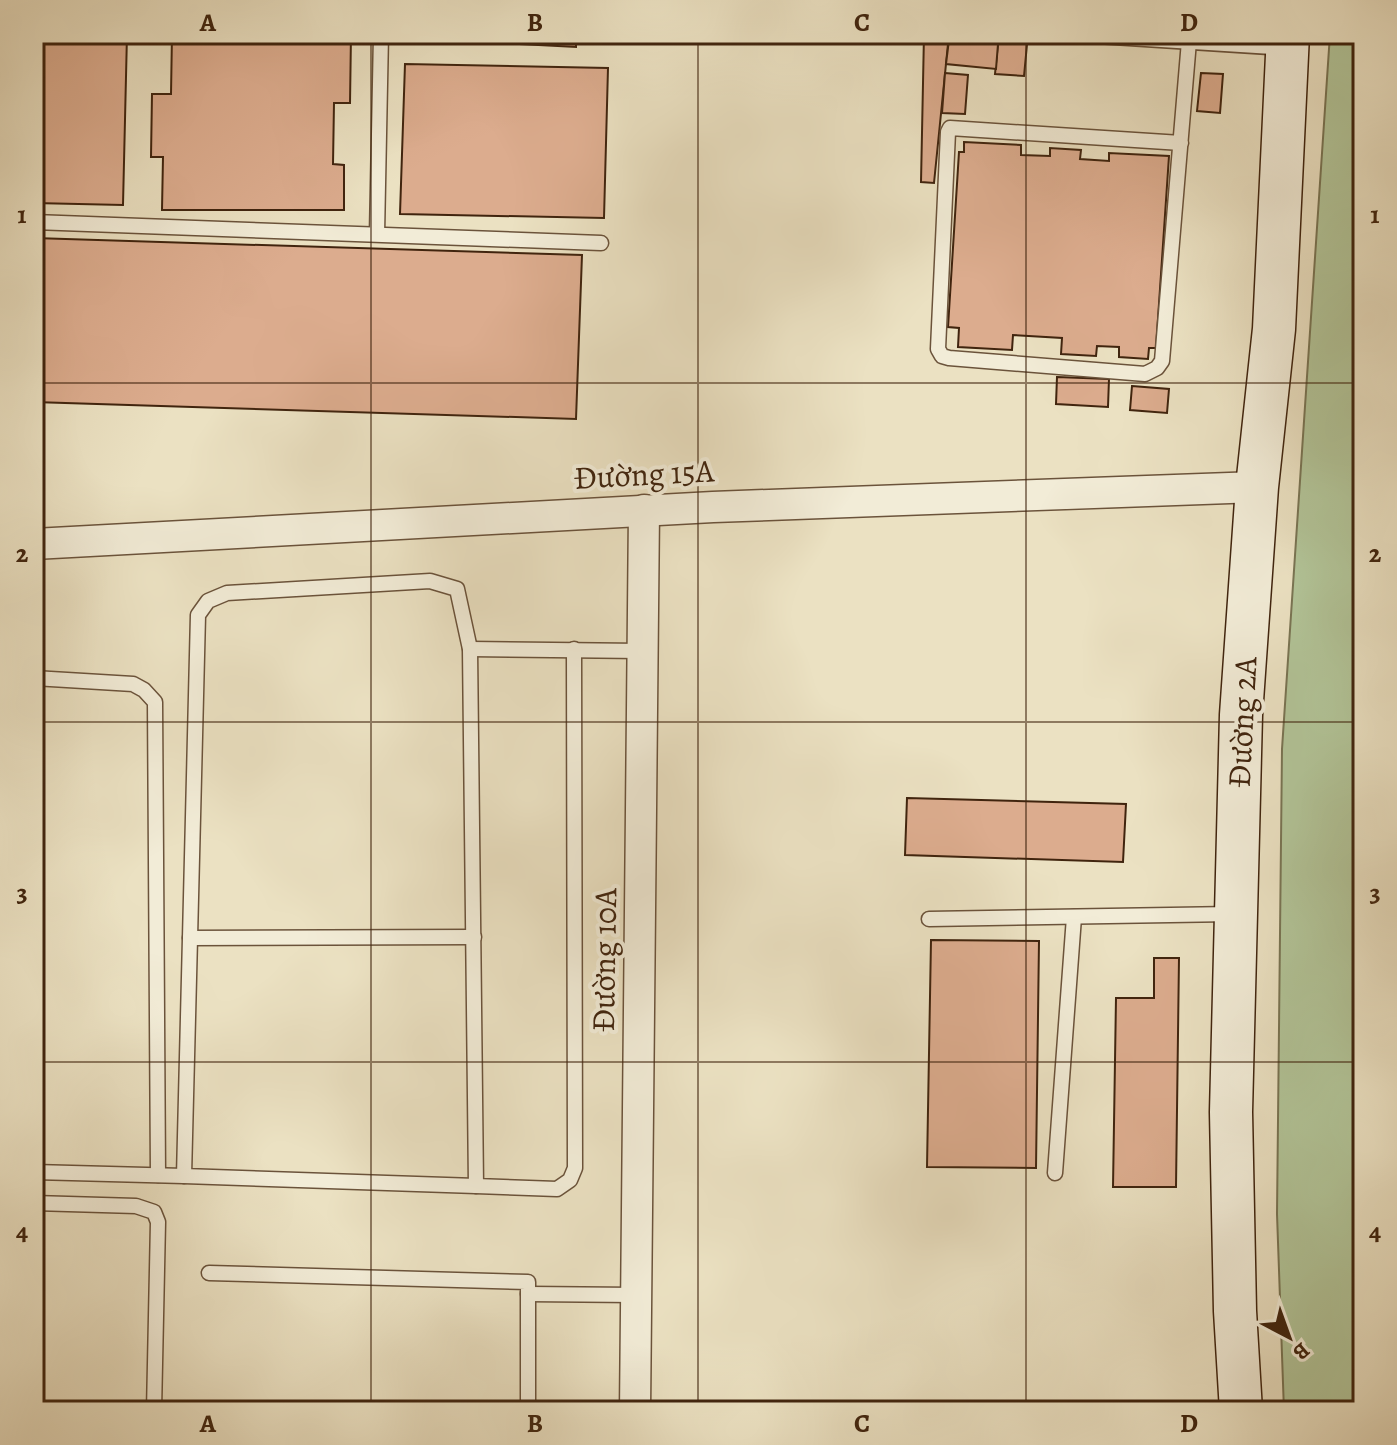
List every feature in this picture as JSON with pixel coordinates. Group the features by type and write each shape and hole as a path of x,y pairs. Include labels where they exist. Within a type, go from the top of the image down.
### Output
{"street":[{"name":"Đường 2A","path":"1241,1411 1235,1311 1231,1112 1241,701 1257,487 1274,329 1287,41"},
{"name":"Đường 15A","path":"34,544 644,510 1257,487"},
{"name":"Đường 10A","path":"635,1411 644,510"}],"lane":[{"path":"377,234 381,34"},
{"path":"1066,34 1189,41 1287,41"},
{"path":"1181,143 950,128 938,349 942,356 1145,374 1157,368 1162,361 1181,143 1189,41"},
{"path":"34,222 601,243"},
{"path":"184,1176 198,615 208,601 227,593 430,581 457,589 470,649 476,1186"},
{"path":"470,649 642,651"},
{"path":"34,1172 557,1189 570,1180 575,1168 574,649"},
{"path":"34,678 133,684 155,702 158,1175"},
{"path":"929,919 1236,914"},
{"path":"1055,1173 1074,917"},
{"path":"190,938 474,937"},
{"path":"34,1203 136,1206 154,1212 158,1222 154,1411"},
{"path":"209,1273 528,1282 528,1411"},
{"path":"528,1294 636,1295"}],"green space":[{"path":"1330,34 1363,34 1363,1411 1284,1411 1277,1214 1282,749"}],"building":[{"path":"34,34 127,34 123,205 34,203"},
{"path":"172,34 351,34 350,103 334,103 333,164 344,165 344,210 162,210 163,157 151,157 152,94 171,94"},
{"path":"520,34 576,34 576,47 520,44"},
{"path":"924,34 949,34 934,183 921,182"},
{"path":"949,34 972,34 971,42 949,40"},
{"path":"999,34 1028,34 1024,76 995,74"},
{"path":"949,40 998,44 996,69 946,64"},
{"path":"405,64 608,68 604,218 400,214"},
{"path":"945,73 968,75 965,114 942,113"},
{"path":"1201,73 1223,74 1220,113 1197,111"},
{"path":"964,142 1021,145 1021,155 1050,156 1050,148 1081,150 1080,159 1109,161 1109,153 1169,156 1156,348 1149,348 1148,359 1119,357 1119,347 1097,346 1096,356 1061,354 1062,338 1013,335 1012,350 958,347 959,328 948,327 959,152 964,152"},
{"path":"34,238 582,255 576,419 34,402"},
{"path":"1057,377 1109,379 1108,407 1056,404"},
{"path":"1132,386 1169,389 1167,413 1130,410"},
{"path":"907,798 1126,804 1123,862 905,855"},
{"path":"931,940 1039,941 1036,1168 927,1167"},
{"path":"1154,958 1179,958 1176,1187 1113,1187 1116,998 1154,998"}]}
